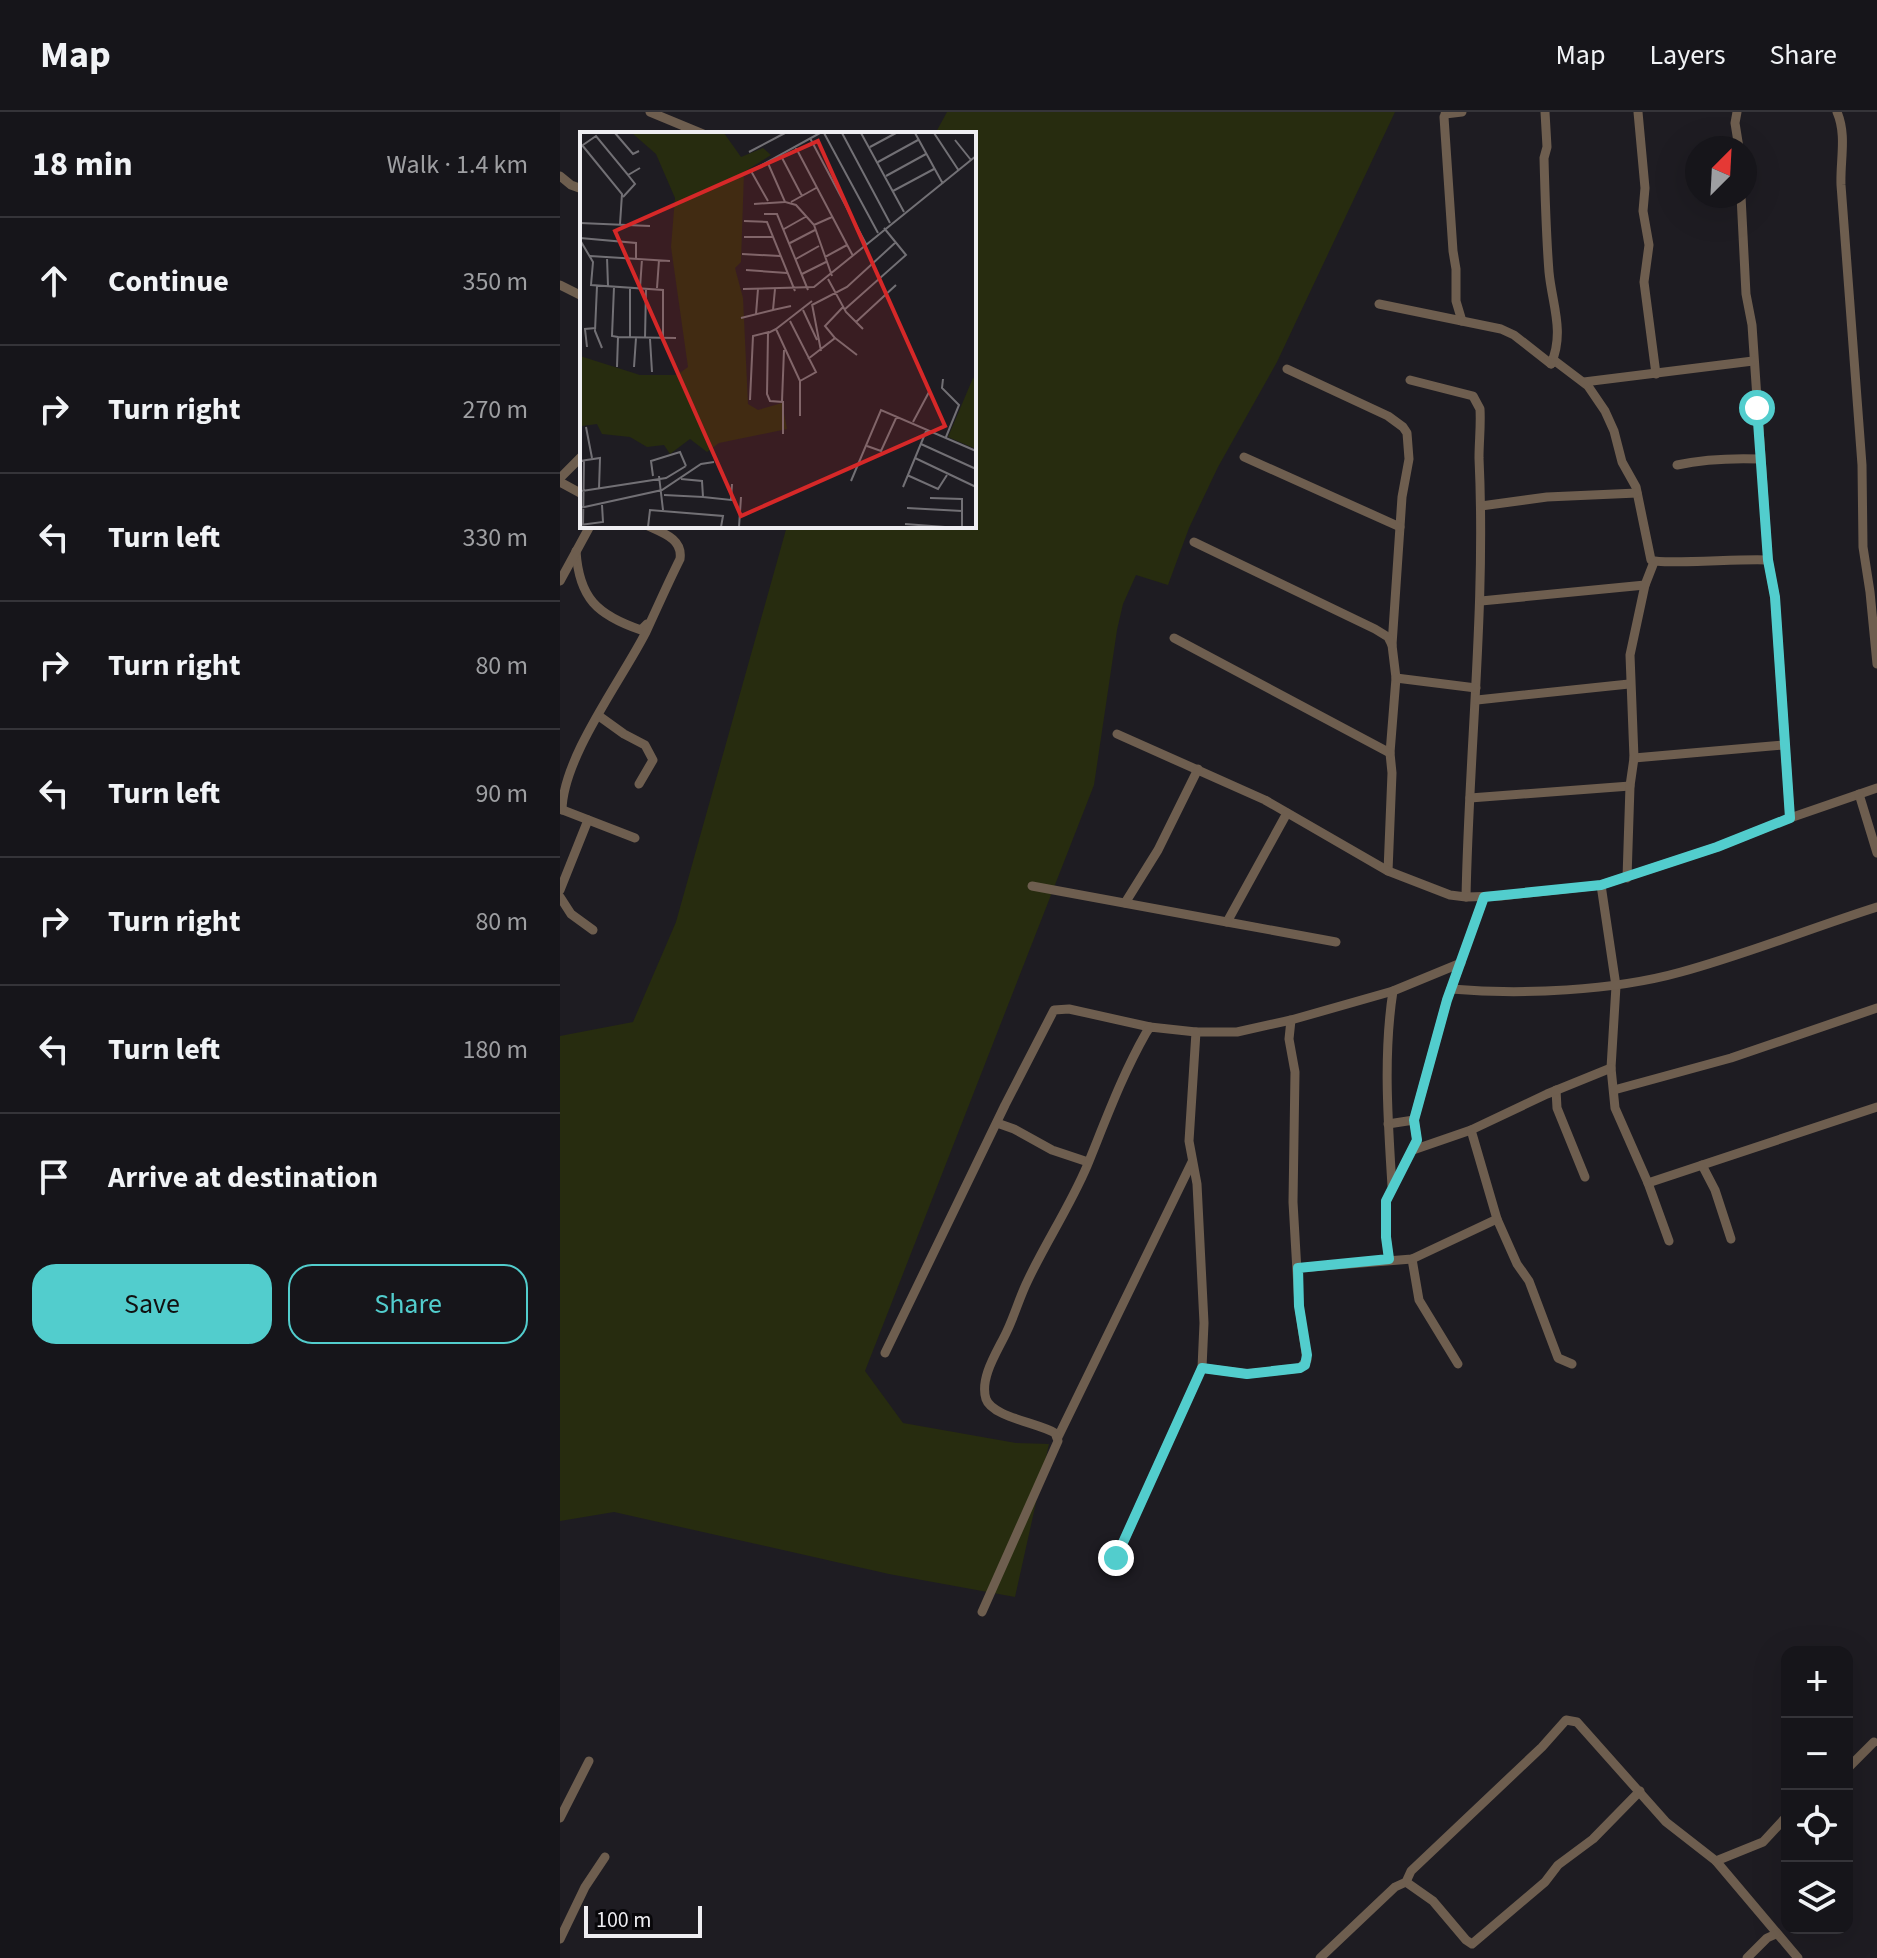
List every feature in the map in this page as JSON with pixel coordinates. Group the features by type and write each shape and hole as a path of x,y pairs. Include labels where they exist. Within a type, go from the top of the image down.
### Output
{"street":[{"path":"650,112 698,132"},
{"path":"1462,112 1444,116 1456,301 1462,321"},
{"path":"1545,112 1549,275 1559,329 1558,349 1551,364"},
{"path":"1638,112 1645,188 1643,207 1649,245 1644,282 1656,374"},
{"path":"1737,112 1737,136"},
{"path":"1837,112 1844,126 1840,170 1862,465 1863,547 1877,664"},
{"path":"560,176 580,188"},
{"path":"1742,208 1768,560 1775,597 1790,818"},
{"path":"560,285 580,295"},
{"path":"1379,304 1501,329 1514,335 1551,364"},
{"path":"1551,364 1555,361 1584,382 1605,411 1622,462 1637,493 1647,550 1654,562"},
{"path":"1584,382 1753,361"},
{"path":"1287,369 1388,416 1407,433 1409,459 1402,497 1392,645 1396,678 1390,753 1388,871"},
{"path":"1410,380 1473,396 1477,400 1482,427 1479,452 1481,601 1466,897"},
{"path":"1244,457 1400,527"},
{"path":"580,458 560,480 580,493"},
{"path":"1677,465 1695,461 1760,459"},
{"path":"1481,506 1547,497 1637,493"},
{"path":"560,581 589,528"},
{"path":"635,838 561,810 569,776 681,553 671,537 652,528"},
{"path":"1194,542 1375,629 1388,637 1392,645"},
{"path":"576,551 580,583 593,603 616,619 641,630 649,622"},
{"path":"1654,562 1768,560"},
{"path":"1627,878 1634,758 1630,655 1645,585 1654,562"},
{"path":"1481,601 1645,585"},
{"path":"1174,638 1390,753"},
{"path":"1396,678 1476,688"},
{"path":"1477,700 1629,684"},
{"path":"599,716 647,747 653,760 639,784"},
{"path":"1117,734 1265,800 1388,871 1450,895 1466,897 1601,885 1717,847 1877,788"},
{"path":"1634,758 1783,745"},
{"path":"1125,903 1158,850 1198,769"},
{"path":"1470,798 1630,786"},
{"path":"1859,794 1877,853"},
{"path":"1227,922 1287,813"},
{"path":"560,890 588,820"},
{"path":"1601,885 1616,986 1611,1068 1615,1108 1669,1241"},
{"path":"1032,886 1336,942"},
{"path":"560,897 571,914 593,930"},
{"path":"1389,1259 1386,1201 1417,1140 1414,1120 1451,989 1484,897"},
{"path":"1451,989 1498,993 1616,986 1680,973 1877,907"},
{"path":"885,1353 1054,1010 1061,1008 1150,1027 1237,1032 1393,991 1461,963"},
{"path":"1392,1186 1388,1124 1388,1024 1393,991"},
{"path":"1614,1090 1731,1058 1877,1008"},
{"path":"1202,1368 1247,1374 1305,1365 1307,1355 1299,1306 1293,1202 1295,1072 1289,1039 1291,1020"},
{"path":"1058,1437 1048,1428 995,1409 986,1401 986,1385 994,1358 1026,1283 1088,1162 1150,1027"},
{"path":"1116,1558 1202,1368 1204,1323 1197,1184 1189,1136 1196,1032"},
{"path":"1413,1150 1471,1130 1611,1068"},
{"path":"1556,1090 1557,1108 1585,1177"},
{"path":"1648,1183 1877,1107"},
{"path":"1388,1124 1414,1120"},
{"path":"997,1123 1052,1150 1088,1162"},
{"path":"1471,1130 1497,1219 1517,1264 1529,1281 1558,1358 1572,1364"},
{"path":"982,1612 1055,1450 1058,1437 1192,1162"},
{"path":"1702,1165 1711,1179 1731,1239"},
{"path":"1298,1268 1412,1259 1497,1219"},
{"path":"1412,1259 1419,1300 1458,1364"},
{"path":"1320,1958 1395,1887 1406,1882 1411,1871 1542,1747 1566,1720 1577,1722 1681,1836 1716,1861 1770,1933 1798,1958"},
{"path":"1853,1763 1874,1742"},
{"path":"560,1818 589,1761"},
{"path":"1406,1882 1433,1901 1472,1944 1545,1882 1558,1865 1593,1839 1640,1791"},
{"path":"1716,1861 1763,1842 1781,1822"},
{"path":"560,1939 585,1887 605,1857"},
{"path":"1747,1958 1770,1933"}],"green space":[{"path":"947,112 1395,112 1277,362 1218,467 1189,528 1168,585 1136,575 1123,604 1094,785 865,1371 903,1423 1016,1443 1049,1444 1015,1597 889,1574 614,1512 560,1521 560,1036 633,1022 676,922 786,528 976,528 976,132 936,132"}],"route":[{"path":"1116,1558 1202,1368 1247,1374 1300,1368 1305,1365 1307,1355 1299,1306 1298,1268 1389,1259 1386,1201 1417,1140 1414,1120 1447,1000 1484,897 1601,885 1717,847 1790,818 1775,597 1768,560 1757,408"}]}
